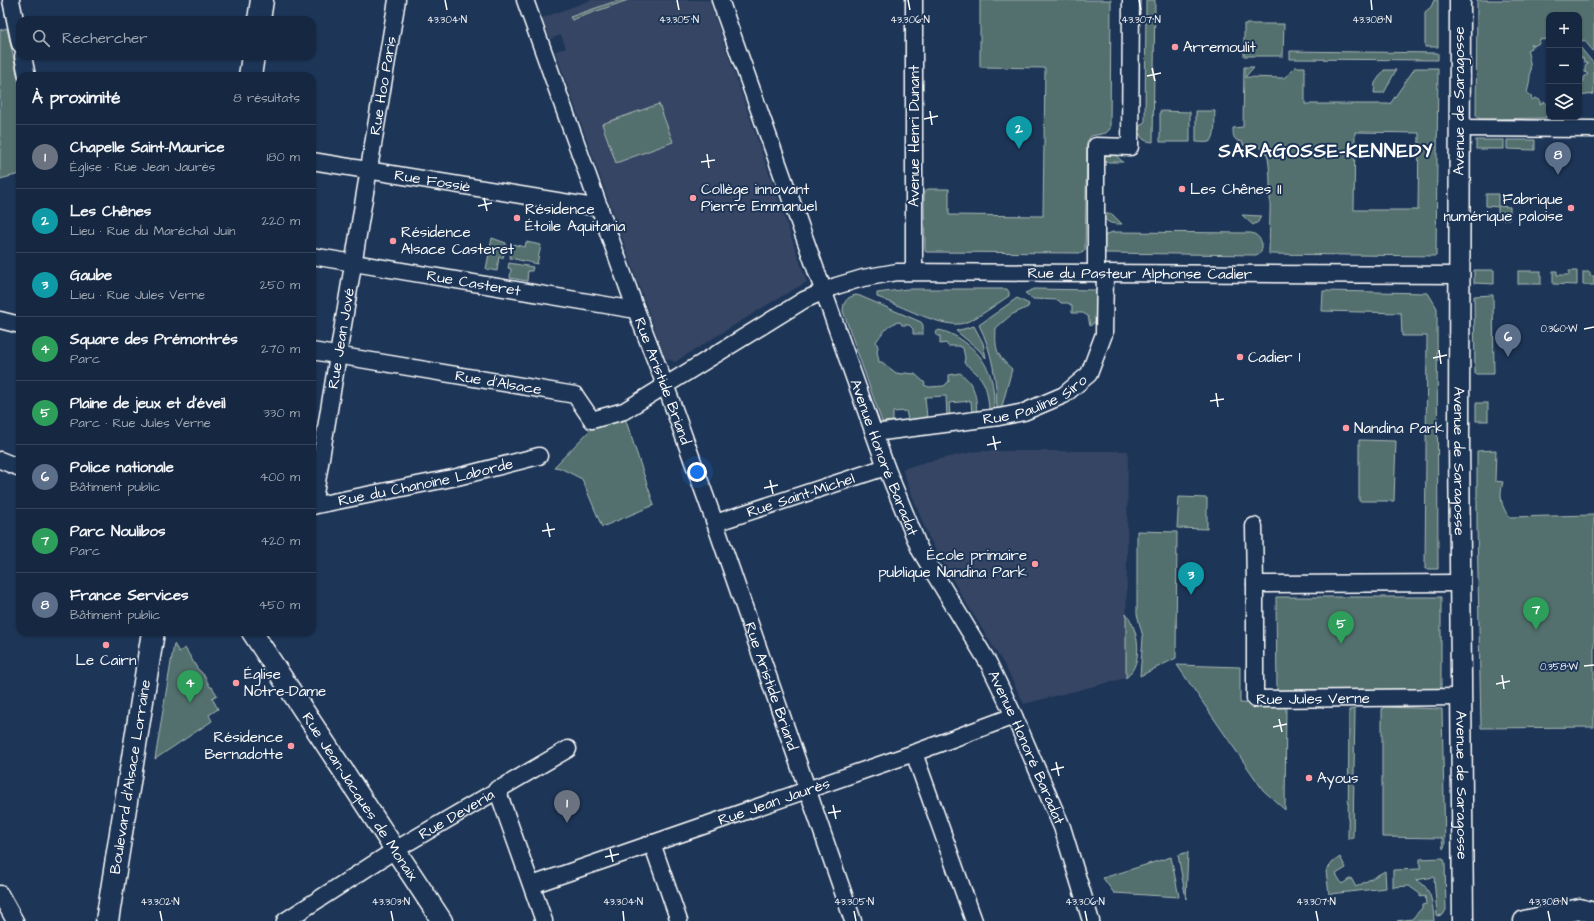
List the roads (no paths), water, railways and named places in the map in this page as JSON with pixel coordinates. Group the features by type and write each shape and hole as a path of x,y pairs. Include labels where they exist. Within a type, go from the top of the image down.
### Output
{"main road":[{"path":"260,16 262,0"},
{"path":"251,72 252,60"},
{"name":"Boulevard d'Alsace Lorraine","path":"107,921 152,636"}],"street":[{"path":"10,0 16,26"},
{"name":"Rue Hoo Paris","path":"368,171 397,0"},
{"name":"Rue Aristide Briand","path":"526,0 636,310 715,523 852,921"},
{"name":"Avenue Honoré Baradat","path":"720,0 886,467 920,550 988,664 1014,716 1062,827 1091,921"},
{"name":"Avenue Henri Dunant","path":"914,0 914,271"},
{"name":"Rue Pauline Siro","path":"874,433 999,418 1024,412 1064,395 1089,374 1104,334 1100,273 1096,146 1130,147 1131,0"},
{"name":"Avenue de Saragosse","path":"1460,0 1459,275 1463,921"},
{"path":"23,60 26,72"},
{"path":"1459,128 1594,129"},
{"name":"Rue Fossiè","path":"316,162 600,208"},
{"name":"Rue Jean Jové","path":"316,488 368,171"},
{"name":"Rue Casteret","path":"316,257 636,310"},
{"name":"Rue du Pasteur Alphonse Cadier","path":"823,291 863,278 914,271 1459,275"},
{"path":"665,385 804,300 823,291"},
{"path":"0,320 16,324"},
{"name":"Rue d'Alsace","path":"316,352 575,395 592,420 624,411 665,385"},
{"name":"Rue du Chanoine Laborde","path":"316,505 457,477 539,456"},
{"path":"0,460 16,466"},
{"name":"Rue Saint-Michel","path":"715,523 886,467"},
{"name":"Rue Jules Verne","path":"1254,526 1255,699 1461,697"},
{"path":"1255,584 1461,583"},
{"name":"Rue Jean-Jacques de Monaix","path":"255,636 442,921"},
{"name":"Rue Jean Jaurès","path":"532,885 914,753 1014,716"},
{"name":"Rue Deveria","path":"286,921 395,850 497,789 568,749"},
{"path":"914,753 974,921"},
{"path":"497,789 544,921"},
{"path":"652,843 679,921"},
{"path":"0,894 14,921"},
{"path":"1524,921 1580,908 1594,913"}],"place":[{"name":"Arremoulit","path":"1175,47"},
{"name":"Les Chênes","path":"1019,149"},
{"name":"France Services","path":"1558,175"},
{"name":"Les Chênes II","path":"1182,189"},
{"name":"Collège innovant Pierre Emmanuel","path":"693,198"},
{"name":"Fabrique numérique paloise","path":"1571,208"},
{"name":"Résidence Étoile Aquitania","path":"517,218"},
{"name":"Résidence Alsace Casteret","path":"393,241"},
{"name":"Cadier 1","path":"1240,357"},
{"name":"Police nationale","path":"1508,357"},
{"name":"Nandina Park","path":"1346,428"},
{"name":"École primaire publique Nandina Park","path":"1035,564"},
{"name":"Gaube","path":"1191,595"},
{"name":"Parc Noulibos","path":"1536,630"},
{"name":"Plaine de jeux et d'éveil","path":"1341,644"},
{"name":"Le Cairn","path":"106,645"},
{"name":"Église Notre-Dame","path":"236,683"},
{"name":"Square des Prémontrés","path":"190,703"},
{"name":"Résidence Bernadotte","path":"291,746"},
{"name":"Ayous","path":"1309,778"},
{"name":"Chapelle Saint-Maurice","path":"567,823"}],"district":[{"name":"SARAGOSSE-KENNEDY","path":"1326,151"}]}
